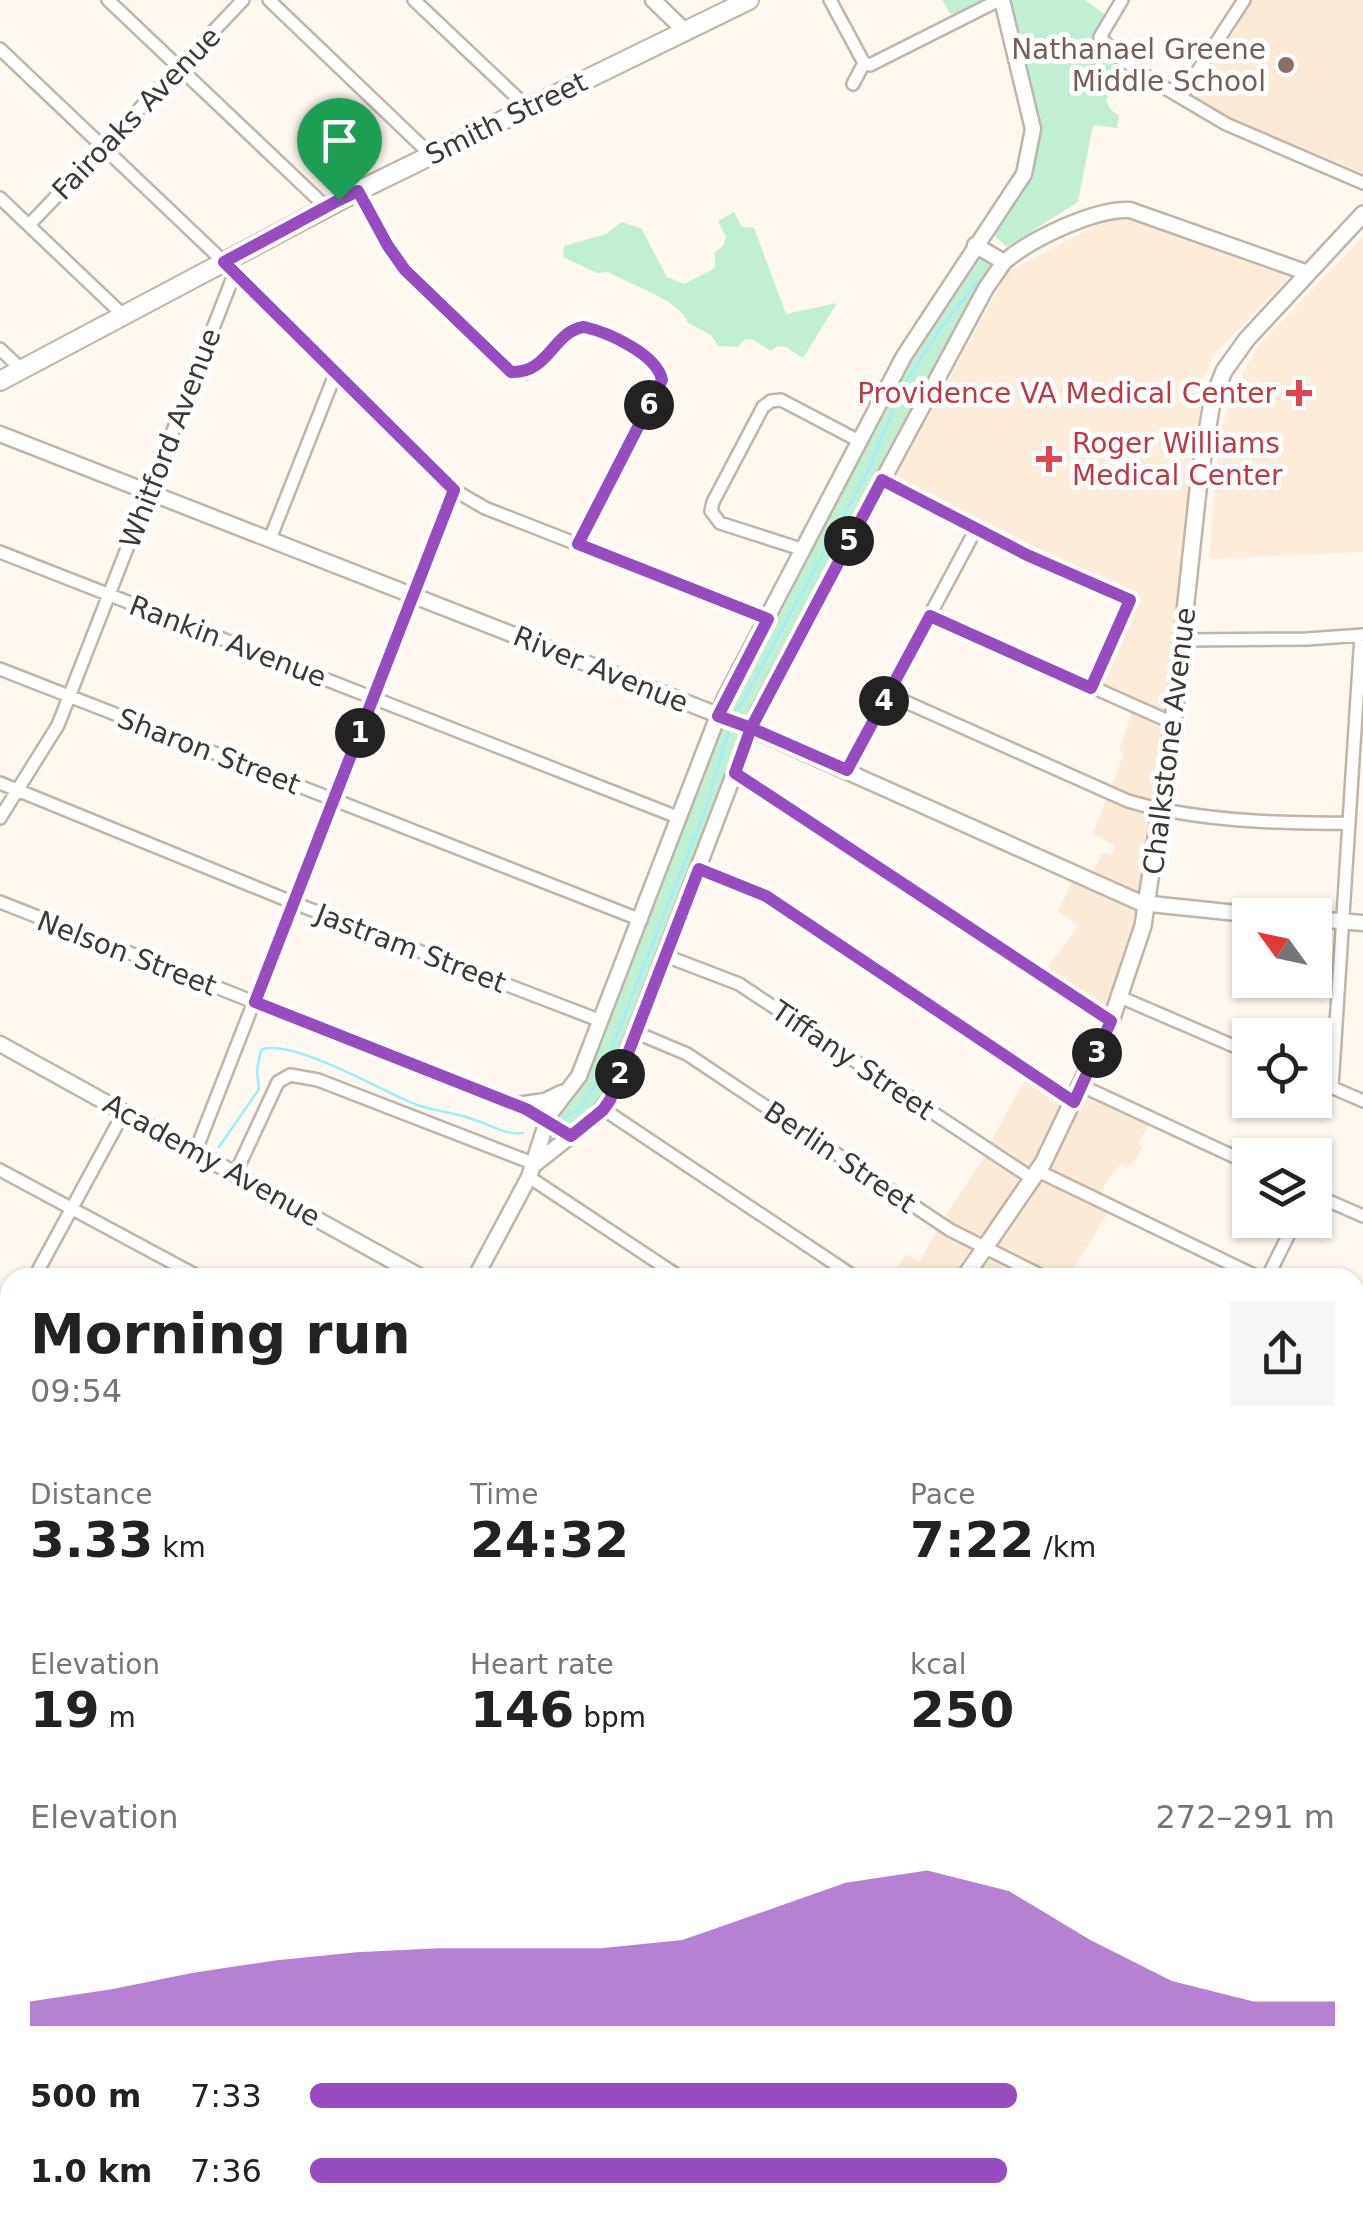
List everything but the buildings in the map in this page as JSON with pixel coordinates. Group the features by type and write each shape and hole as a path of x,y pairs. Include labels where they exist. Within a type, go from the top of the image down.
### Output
{"main road":[{"name":"Smith Street","path":"0,380 124,315 229,267 326,207 750,0"},
{"name":"Chalkstone Avenue","path":"970,1268 1035,1175 1082,1086 1120,998 1149,903 1212,402 1233,357 1261,321 1363,214"}],"street":[{"path":"108,0 326,207"},
{"name":"Fairoaks Avenue","path":"29,226 243,0"},
{"path":"269,0 432,154"},
{"path":"414,0 527,107"},
{"path":"653,0 685,31"},
{"path":"480,1268 532,1170 546,1121 574,1084 601,1022 718,716 904,356 1024,174 1034,129 1000,0 870,65 864,63 830,0"},
{"path":"1122,0 1101,30 1103,43 1155,82 1226,124 1363,183"},
{"path":"1182,95 1244,0"},
{"path":"0,49 229,267 454,490 485,508 768,619"},
{"path":"853,84 864,63"},
{"path":"358,191 405,270 511,372 526,373 571,331 584,327 630,348 658,367 662,380 578,544"},
{"path":"0,198 124,315"},
{"path":"532,1170 603,1110 637,1033 751,728 986,288 1004,262 1091,216 1118,210 1156,218 1308,273"},
{"path":"975,245 1004,262"},
{"name":"Whitford Avenue","path":"0,818 58,724 229,267"},
{"path":"0,349 21,369"},
{"path":"270,539 336,372"},
{"path":"804,550 720,523 711,511 721,486 763,408 771,401 782,400 861,442"},
{"name":"River Avenue","path":"0,434 751,728 1141,903 1232,913"},
{"path":"882,480 1027,555 1130,600 1091,688"},
{"path":"196,1150 454,490"},
{"path":"847,770 976,529"},
{"name":"Rankin Avenue","path":"0,552 680,818"},
{"path":"930,616 1173,723"},
{"path":"1182,640 1362,635 1360,737 1349,824 1332,1088 1363,1101"},
{"name":"Sharon Street","path":"0,668 641,920"},
{"path":"888,694 1128,801 1162,811 1349,824"},
{"path":"735,773 1111,1021"},
{"name":"Jastram Street","path":"0,783 601,1022"},
{"path":"699,869 766,896 1074,1102"},
{"name":"Nelson Street","path":"0,902 517,1105 571,1136"},
{"path":"1332,920 1363,922"},
{"name":"Tiffany Street","path":"666,956 739,984 1035,1175 1241,1268"},
{"path":"1120,998 1232,1045"},
{"name":"Berlin Street","path":"637,1033 687,1054 950,1230 1026,1268"},
{"name":"Academy Avenue","path":"0,1044 405,1268"},
{"path":"236,1172 278,1082 290,1075 318,1080 532,1170 667,1268"},
{"path":"517,1105 545,1101 574,1084"},
{"path":"1082,1086 1232,1156"},
{"path":"603,1110 841,1268"},
{"path":"40,1268 124,1112"},
{"path":"0,1170 178,1268"},
{"path":"1332,1202 1363,1216"},
{"path":"1269,1268 1286,1238"}],"shaded area":[{"name":"Nathanael Greene Middle School","path":"1251,0 1363,0 1363,173 1230,118 1190,93"},
{"name":"Roger Williams Medical Center","path":"1135,219 1289,277 1213,356 1203,381 1165,711 1105,683 1142,600 895,477 1008,272 1100,223"},
{"name":"Providence VA Medical Center","path":"1363,237 1363,552 1209,559 1218,446 1226,413 1243,373 1259,345"},
{"path":"1127,598 1188,614 1168,786 1113,1021 1042,975 1078,926 1058,911 1076,873 1089,877 1103,853 1111,855 1115,846 1093,833 1124,754 1119,751 1134,707 1098,687 1115,654"},
{"path":"1028,1075 1073,1100 1085,1087 1153,1120 1138,1142 1143,1148 1135,1160 1127,1168 1122,1163 1109,1177 1098,1199 1111,1208 1074,1268 897,1268 906,1255 920,1261"}],"green space":[{"path":"942,0 1085,0 1108,17 1100,32 1128,64 1106,100 1119,116 1117,128 1095,125 1092,130 1078,202 1007,247 995,236 1017,191 1030,180 1040,140 1034,134 1003,5 950,14"},
{"path":"734,212 742,227 754,228 786,314 837,303 803,358 786,347 778,346 771,351 753,340 745,339 738,347 718,346 711,335 688,323 665,300 608,272 597,273 563,257 564,246 606,234 621,222 641,228 667,277 684,284 715,268 715,252 726,237 718,221"},
{"path":"975,245 999,269 751,728 603,1109 571,1136 546,1121 575,1090 718,716"}],"waterway":[{"path":"738,710 867,473 905,383 977,282"},
{"path":"562,1119 579,1109 599,1080 706,808 728,733"},
{"path":"219,1147 259,1089 261,1050 275,1048 314,1058 419,1106 523,1133"}],"place":[{"name":"Nathanael Greene Middle School","path":"1286,65"},
{"name":"Providence VA Medical Center","path":"1299,393"},
{"name":"Roger Williams Medical Center","path":"1049,459"}],"route":[{"path":"339,200 224,262 454,490 255,1002 526,1109 571,1136 610,1100 699,869 766,896 1074,1102 1111,1021 735,773 751,728 847,770 930,616 1091,688 1130,600 1027,555 882,480 751,728 718,716 768,619 578,544 662,380 658,367 594,329 577,327 526,373 511,372 405,270 358,191 339,200"}]}
